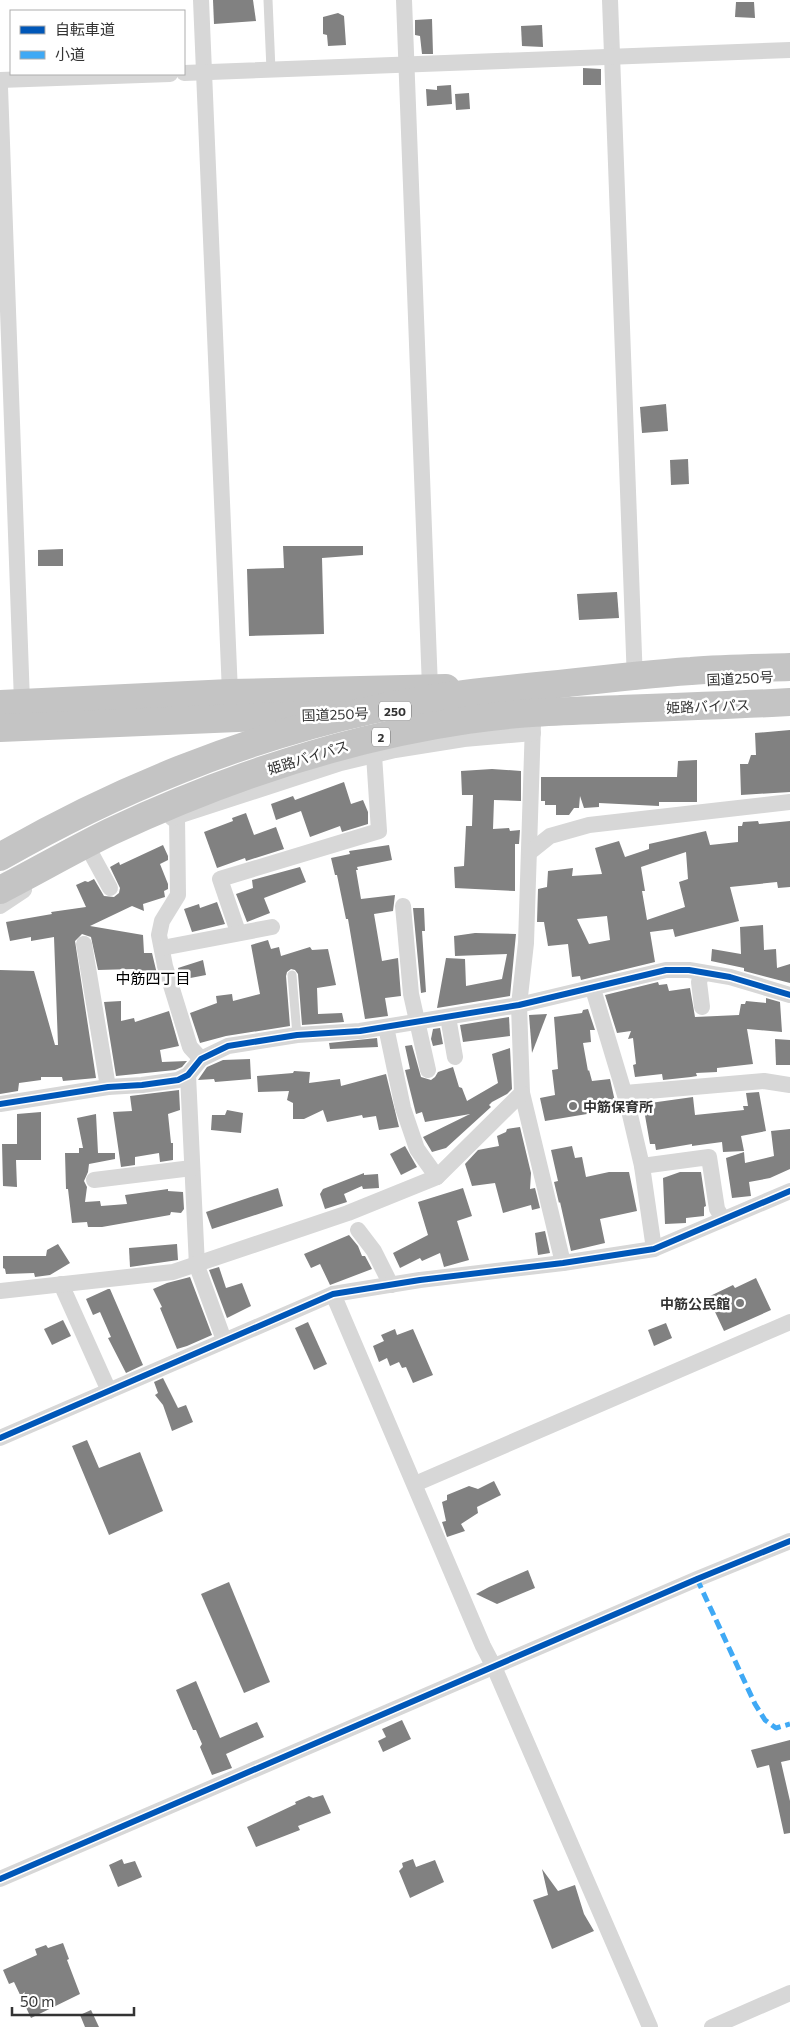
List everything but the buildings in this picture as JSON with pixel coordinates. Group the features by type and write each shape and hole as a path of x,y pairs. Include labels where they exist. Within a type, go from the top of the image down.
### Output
{"highway":[{"name":"姫路バイパス","path":"0,857 66,821 142,786 219,756 296,730 371,710 460,693 692,671 790,667"},
{"name":"国道250号","path":"11,703 230,693 635,683 790,676"},
{"name":"国道250号","path":"0,728 790,694"},
{"name":"姫路バイパス","path":"0,890 110,833 182,801 258,772 329,750 398,732 468,720 527,713 790,702"}],"street":[{"path":"201,0 230,693"},
{"path":"404,0 430,688"},
{"path":"610,0 635,683"},
{"path":"185,73 790,50"},
{"path":"0,80 142,75"},
{"path":"0,87 11,703"},
{"path":"534,705 526,944 519,1005 522,1093 563,1263"},
{"path":"0,906 32,885 129,835 177,816 341,762 464,739 533,733"},
{"path":"238,932 220,879 379,831 374,755"},
{"path":"530,852 550,836 589,825 790,802"},
{"path":"177,816 178,895 162,922 159,935 165,966 190,1047 201,1059"},
{"path":"92,855 110,888"},
{"path":"403,906 411,994 428,1070"},
{"path":"162,948 272,927"},
{"path":"84,944 99,993 108,1087"},
{"path":"0,1104 108,1087 178,1080 188,1075 201,1059 228,1046 298,1035 360,1031 519,1005 593,989 666,970 688,970 730,977 790,994"},
{"path":"702,973 699,982 702,1007"},
{"path":"593,989 625,1094 642,1166 654,1249"},
{"path":"448,1017 455,1057"},
{"path":"386,1027 405,1116 417,1149 437,1177"},
{"path":"188,1075 197,1266 224,1340"},
{"path":"625,1094 764,1081 790,1085"},
{"path":"0,1291 173,1272 197,1266 348,1213 437,1177 522,1093"},
{"path":"642,1166 709,1157 717,1209 722,1219"},
{"path":"94,1180 192,1168"},
{"path":"0,1438 333,1294 654,1249 790,1191"},
{"path":"358,1230 374,1251 391,1285"},
{"path":"61,1284 109,1391"},
{"path":"333,1294 483,1646 494,1667 650,2027"},
{"path":"415,1484 790,1322"},
{"path":"0,1879 115,1828 790,1541"},
{"path":"712,2027 790,1993"}],"lane":[{"path":"268,0 271,70"},
{"path":"292,975 298,1035"}],"marked path":[{"path":"697,1579 755,1704 765,1720 776,1728 790,1724"}],"cycle path":[{"path":"0,1104 108,1087 178,1080 188,1075 201,1059 228,1046 297,1035 360,1031 519,1005 666,970 689,970 730,977 790,995"},
{"path":"0,1438 333,1294 420,1280 563,1263 654,1249 790,1191"},
{"path":"0,1879 697,1579 790,1541"}],"place":[{"name":"中筋保育所","path":"573,1106"},
{"name":"中筋公民館","path":"740,1303"}],"district":[{"name":"中筋四丁目","path":"153,978"}]}
